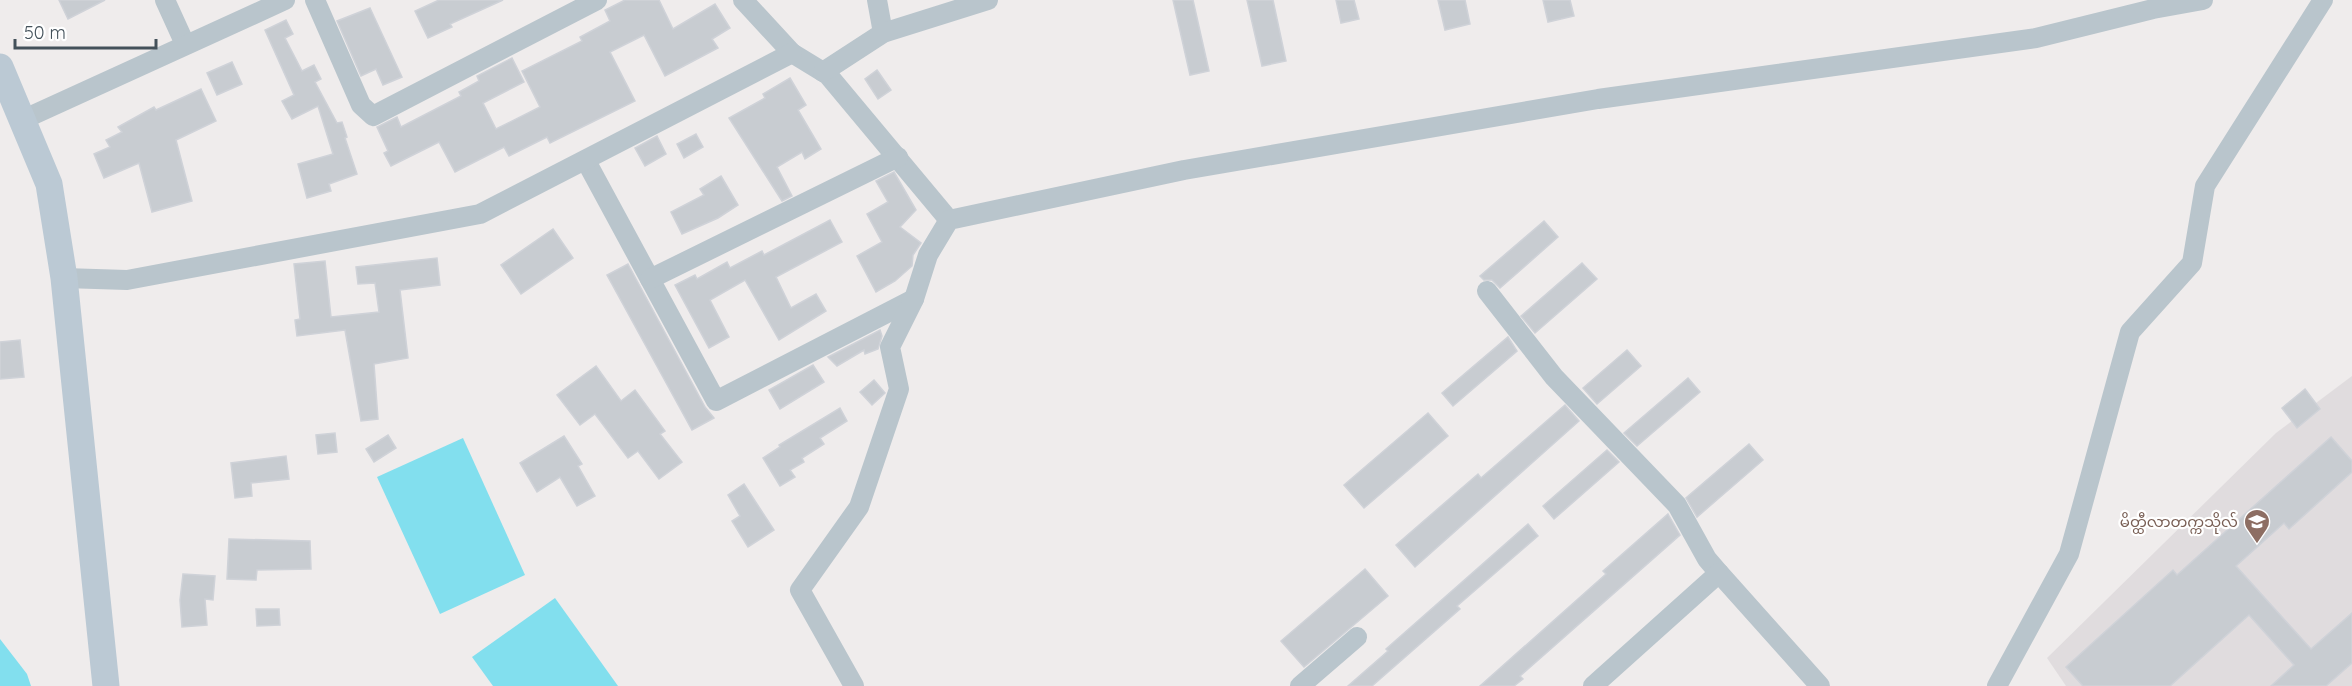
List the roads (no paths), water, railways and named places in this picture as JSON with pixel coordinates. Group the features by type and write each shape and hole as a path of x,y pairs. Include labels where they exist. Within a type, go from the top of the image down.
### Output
{"street":[{"path":"165,0 185,44"},
{"path":"22,120 285,0"},
{"path":"315,0 361,105 373,116 597,0"},
{"path":"743,0 792,53 823,72 898,157 949,220"},
{"path":"877,0 883,33"},
{"path":"823,72 883,33 988,0"},
{"path":"854,686 800,590 859,507 899,389 890,347 914,299 928,255 949,220 1184,170 1598,99 2036,38 2153,9 2203,0"},
{"path":"1997,686 2069,554 2130,332 2192,263 2205,186 2323,0"},
{"path":"64,278 127,280 480,214 792,53"},
{"path":"0,67 49,184 64,278 106,686"},
{"path":"650,279 898,157"},
{"path":"586,160 716,401 914,299"},
{"path":"1486,291 1554,377 1677,505 1707,559 1820,686"},
{"path":"1593,686 1719,573"},
{"path":"1300,686 1357,637"}],"water":[{"path":"463,438 525,575 440,614 377,477"},
{"path":"555,598 618,686 493,686 472,657"},
{"path":"0,639 27,674 31,686 0,686"}],"place":[{"name":"မိတ္ထီလာတက္ကသိုလ်","path":"2257,545"}]}
